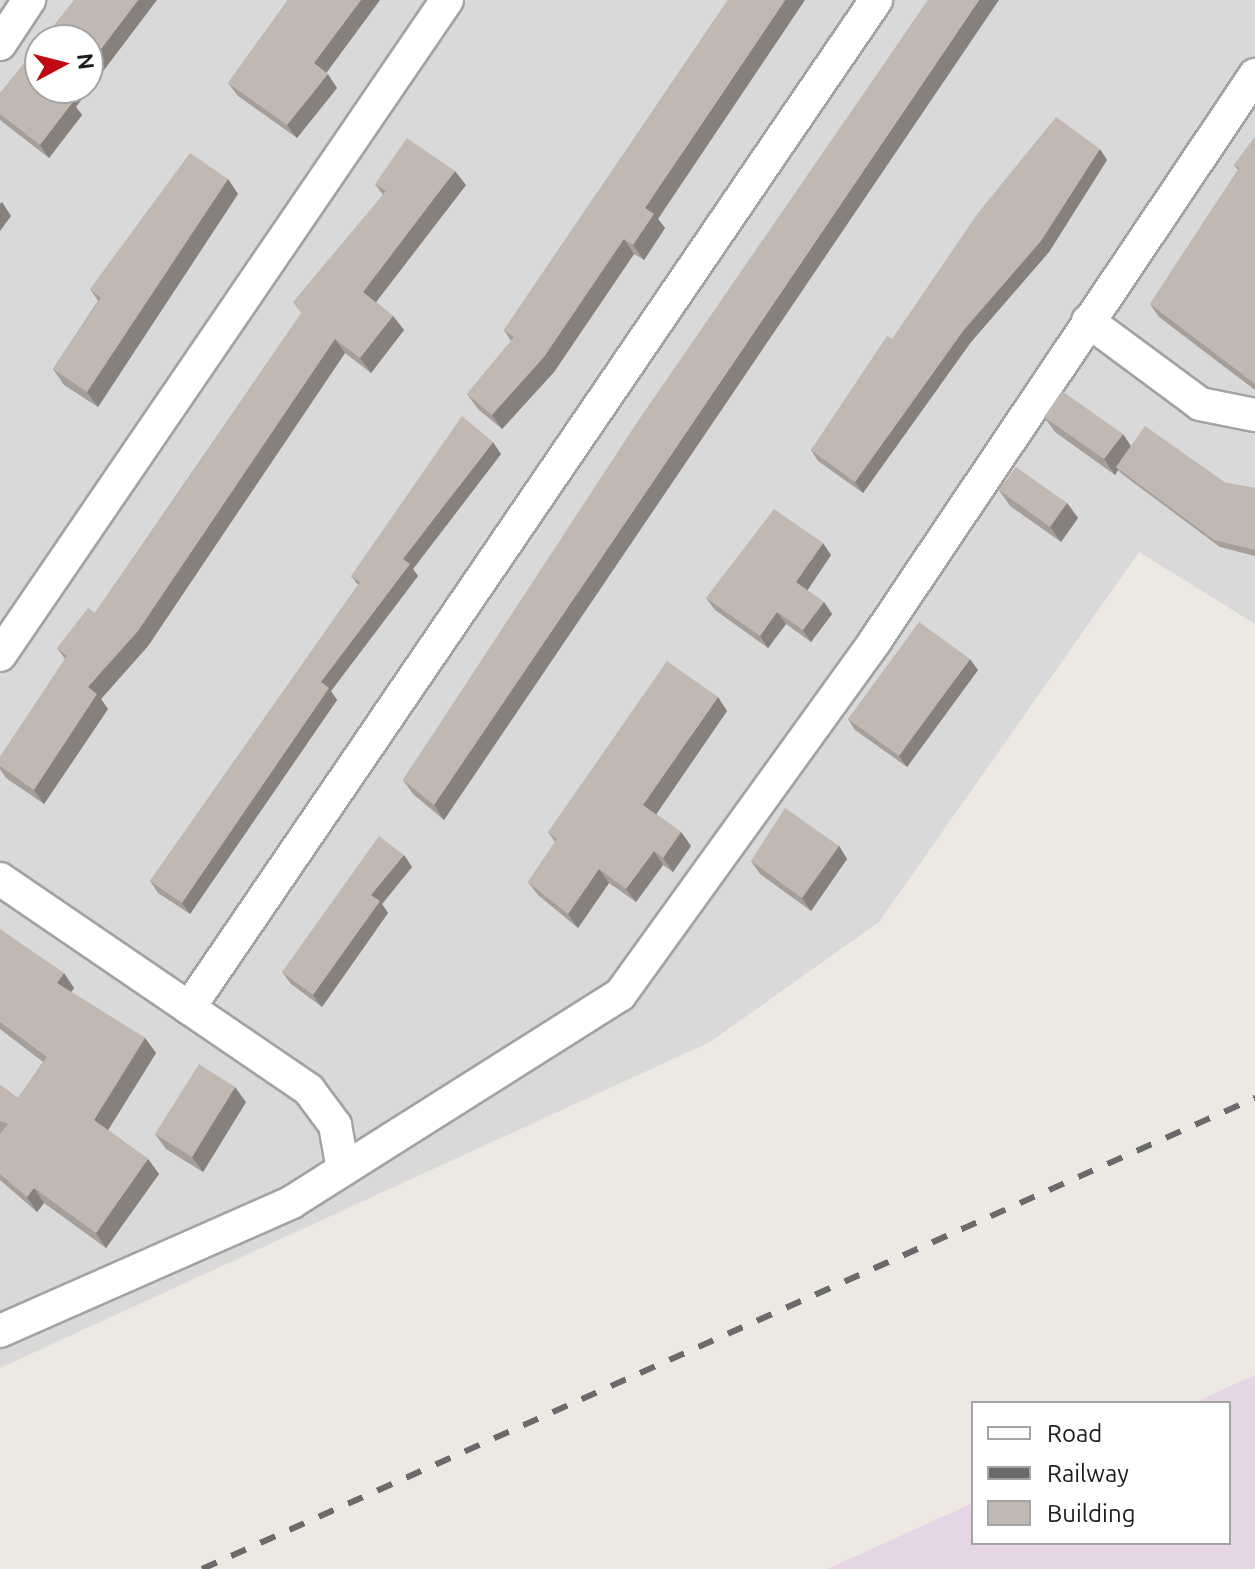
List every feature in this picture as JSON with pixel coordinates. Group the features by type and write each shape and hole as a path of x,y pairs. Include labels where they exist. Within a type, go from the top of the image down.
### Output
{"street":[{"path":"0,44 29,0"},
{"path":"0,655 447,0"},
{"path":"189,1008 876,0"},
{"path":"0,1331 292,1202 620,995 875,641 1255,75"},
{"path":"1088,321 1200,404 1255,415"},
{"path":"0,879 309,1090 335,1125 343,1169"}],"shaded area":[{"path":"0,0 1255,0 1255,624 1139,552 879,922 710,1042 0,1368"},
{"path":"1255,1375 1255,1569 827,1569 971,1504 971,1545 1231,1545 1231,1401 1197,1401"}],"building":[{"path":"74,0 138,0 104,45 104,24 55,24"},
{"path":"288,0 361,0 314,63 328,74 287,125 228,83"},
{"path":"728,0 785,0 645,208 654,214 633,245 624,239 544,357 492,415 467,394 514,337 504,330"},
{"path":"928,0 979,0 434,805 403,780 638,421"},
{"path":"24,63 24,104 71,104 40,145 0,114 0,93"},
{"path":"1056,117 1100,149 1041,241 963,331 855,482 811,450 887,336 892,339 978,213"},
{"path":"1255,137 1255,384 1150,304 1239,168 1234,165"},
{"path":"407,138 455,171 363,292 393,316 360,358 335,339 138,631 88,687 97,694 34,790 0,766 0,757 67,656 57,648 88,608 95,613 190,476 301,313 293,302 386,191 375,184"},
{"path":"190,153 228,179 87,392 53,369 101,298 90,289"},
{"path":"1062,391 1123,434 1104,459 1044,417"},
{"path":"462,416 493,442 403,559 410,564 321,682 329,688 182,903 150,881 360,582 351,576"},
{"path":"1145,426 1226,483 1255,488 1255,550 1214,540 1116,467"},
{"path":"1016,467 1067,503 1050,527 999,490"},
{"path":"774,509 823,543 796,582 824,602 803,630 777,612 760,636 706,598"},
{"path":"919,622 970,659 899,756 848,719"},
{"path":"667,661 718,697 643,805 681,832 663,858 654,851 626,889 599,869 568,914 528,882 557,839 548,832"},
{"path":"785,808 839,846 802,898 751,861"},
{"path":"379,836 404,855 371,895 380,901 313,995 282,972"},
{"path":"0,929 64,973 57,983 145,1038 94,1120 148,1159 96,1233 34,1188 27,1197 0,1174 0,1134 8,1124 0,1121 0,1085 18,1098 47,1057 0,1022"},
{"path":"199,1064 235,1087 192,1157 155,1134"}],"railway":[{"path":"202,1569 1255,1098"}]}
